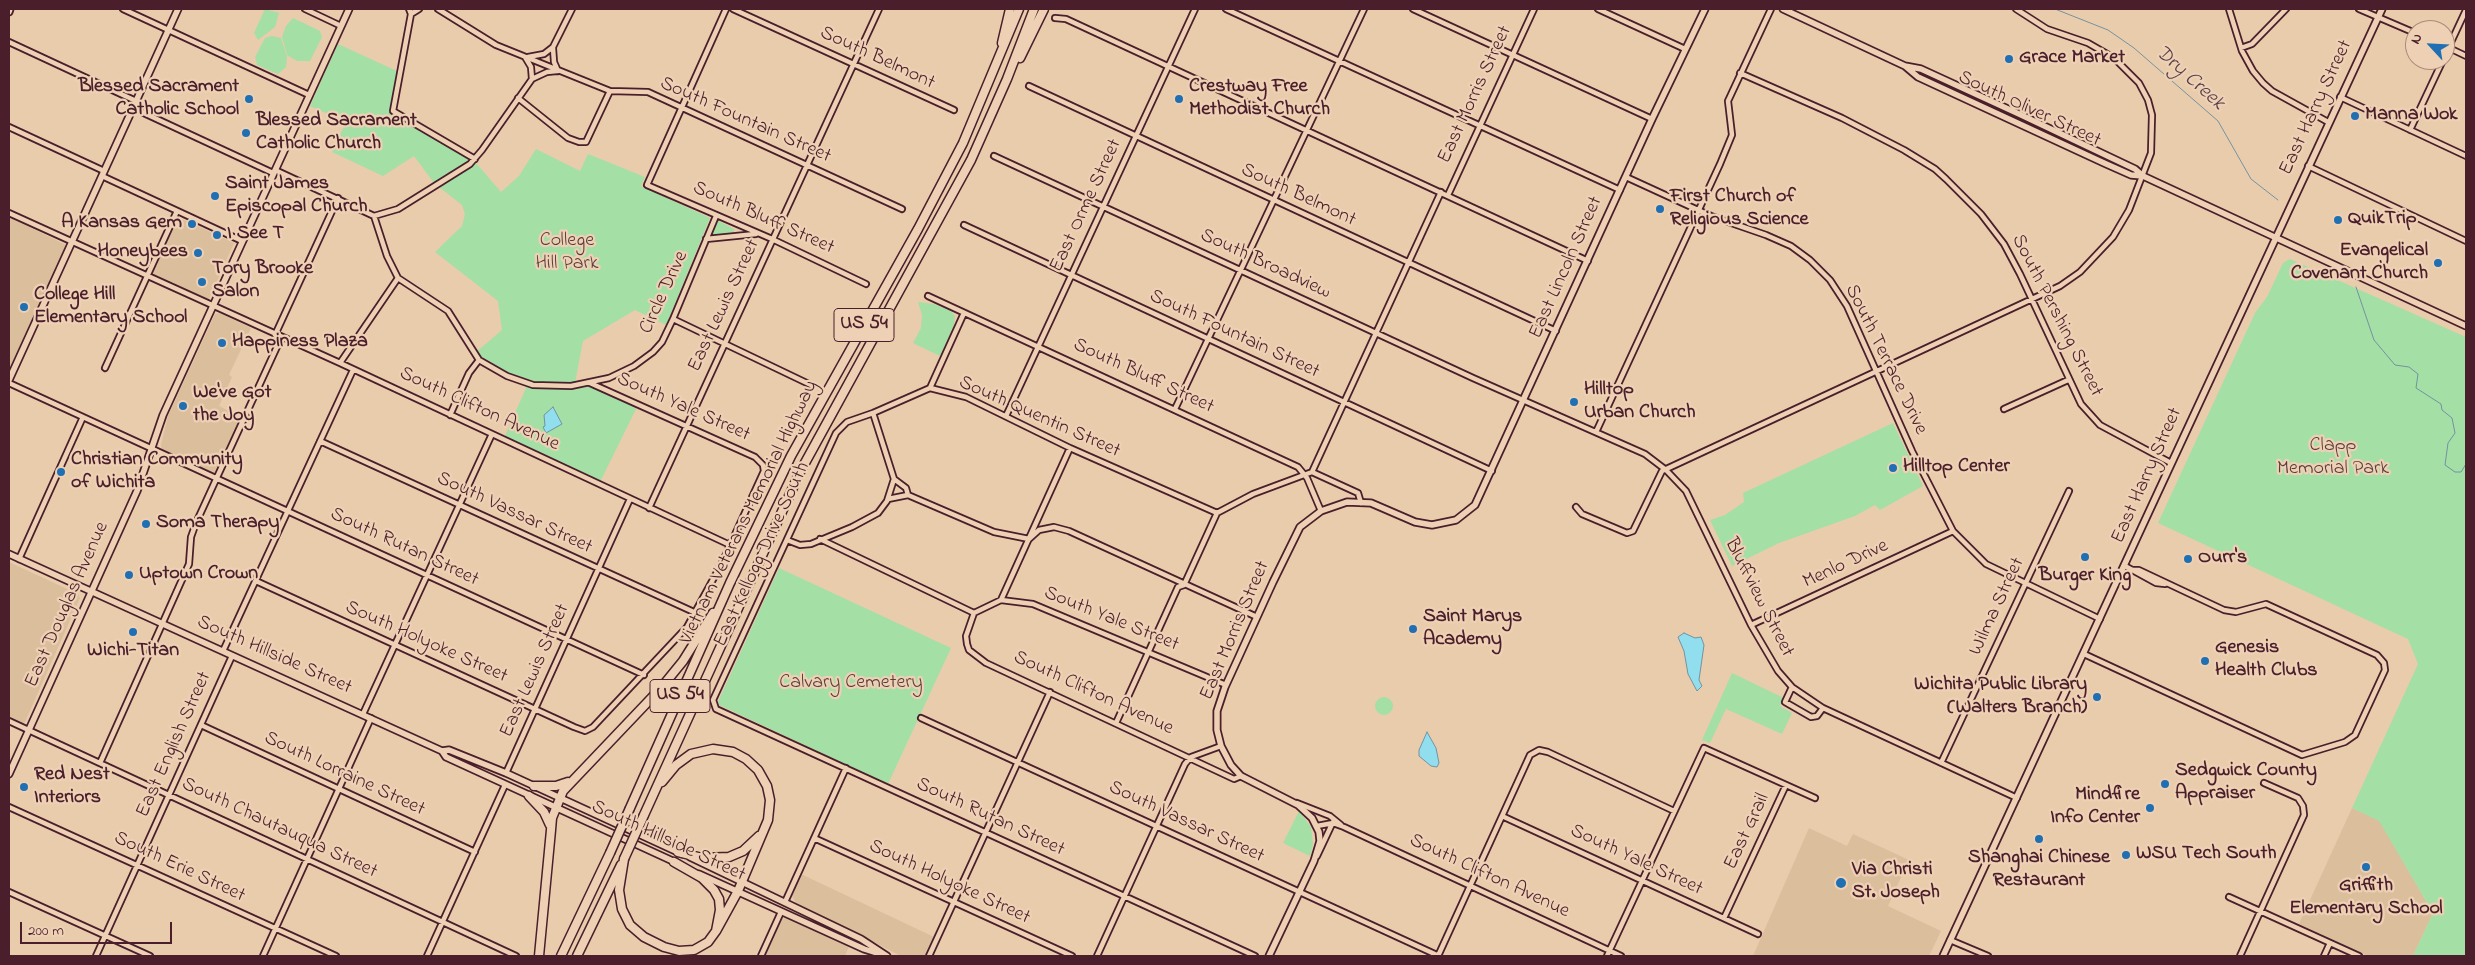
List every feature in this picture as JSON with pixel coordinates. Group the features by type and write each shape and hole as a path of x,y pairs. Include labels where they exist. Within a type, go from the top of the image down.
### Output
{"highway":[{"path":"997,66 1010,9"},
{"name":"Vietnam Veterans Memorial Highway","path":"561,956 610,853 730,583 791,456 946,176 997,66 1019,9"},
{"name":"Vietnam Veterans Memorial Highway","path":"577,956 656,790 800,472 950,200 1007,79 1034,9"},
{"path":"1007,79 1030,40 1044,9"},
{"path":"538,956 550,830 552,818 563,791 661,688 683,661 730,583"},
{"path":"624,859 619,890 622,909 630,925 644,937 672,949 694,950 708,942 738,891 765,828 769,815 770,800 764,778 753,764 733,752 713,749 691,754 676,765 656,790"},
{"path":"534,786 556,786 572,780"},
{"path":"530,796 544,812 550,830"},
{"path":"678,852 702,858 729,857 750,846 765,828"},
{"path":"674,862 702,878 714,890 719,899 720,910 716,931"}],"main road":[{"path":"9,382 178,9"},
{"name":"East Douglas Avenue","path":"9,774 137,491 163,415 349,9"},
{"name":"East Lincoln Street","path":"1361,503 1370,503 1423,524 1442,524 1456,520 1469,512 1475,505 1556,332 1652,119 1705,9"},
{"name":"South Oliver Street","path":"1783,9 1905,66 1918,77 2104,163 2132,175 2143,176 2276,236 2466,326"},
{"name":"East Harry Street","path":"1943,956 2382,9"},
{"name":"East Morris Street","path":"1221,746 1217,730 1217,712 1226,685 1300,527 1321,511 1347,502 1361,503"},
{"name":"South Hillside Street","path":"9,554 363,714 442,751 446,757 780,912 864,949 886,956"},
{"name":"South Clifton Avenue","path":"1221,746 1231,765 1241,776 1298,805 1312,818 1317,826"},
{"name":"South Hillside Street","path":"442,751 449,750 506,773 678,852 861,939 886,956"},
{"path":"1269,956 1314,861 1320,842 1317,826"}],"street":[{"path":"123,9 309,96"},
{"path":"305,9 341,26"},
{"path":"419,9 410,11 393,111 474,159"},
{"name":"South Fountain Street","path":"438,9 496,45 610,91 648,92 902,209"},
{"path":"532,79 531,67 525,57 544,54 553,47 572,9"},
{"path":"681,107 726,9"},
{"name":"South Belmont","path":"733,9 954,110"},
{"name":"East Lewis Street","path":"649,508 879,9"},
{"name":"East Orme Street","path":"1006,416 1195,9"},
{"path":"1226,9 1341,60 1620,190"},
{"path":"1175,410 1272,201 1306,130 1311,125 1364,9"},
{"path":"1414,9 1652,119"},
{"name":"East Morris Street","path":"1448,195 1534,9"},
{"path":"1598,9 1685,49"},
{"path":"1596,432 1732,135 1728,101 1771,9"},
{"path":"1576,507 1582,514 1627,533 1633,531 1662,471 2060,286 2080,272 2103,248 2120,225 2143,176 2152,148 2152,115 2148,100 2139,83 2114,58 2102,50 2047,29 2016,9"},
{"path":"2229,9 2241,48 2253,71 2263,83 2272,91 2328,122"},
{"path":"2241,48 2252,44 2286,9"},
{"path":"2359,9 2405,29"},
{"path":"2455,31 2466,10"},
{"path":"1055,18 1066,19 1588,261"},
{"path":"9,42 136,101"},
{"path":"133,108 274,172 338,198 374,216 398,209 474,159 532,79 547,72 558,70 553,56 553,47"},
{"path":"2410,130 2438,70"},
{"name":"South Pershing Street","path":"1740,72 1847,121 1904,150 1935,169 1981,214 2004,244 2081,404 2100,425 2171,464"},
{"name":"South Belmont","path":"1029,86 1556,332"},
{"path":"518,98 568,138 579,142 586,142 610,91"},
{"path":"2340,97 2466,156"},
{"name":"South Bluff Street","path":"681,107 647,184 716,216 772,239 866,284"},
{"path":"9,127 177,211 242,241"},
{"name":"South Broadview","path":"994,156 1524,401"},
{"path":"2308,166 2466,241"},
{"name":"South Terrace Drive","path":"1626,177 1698,210 1791,246 1810,260 1830,280 1847,306 1912,451 1953,531 1986,564 2100,619"},
{"name":"East Morris Street","path":"1312,472 1441,192"},
{"path":"275,335 338,198"},
{"path":"105,368 177,211"},
{"name":"South Clifton Avenue","path":"9,213 281,338 340,363 730,545"},
{"name":"Circle Drive","path":"374,216 386,256 398,278 448,311 479,360 507,376 533,385 558,387 590,383 609,378 644,360 662,342 716,216"},
{"name":"South Fountain Street","path":"964,226 1492,470"},
{"path":"706,240 757,234"},
{"path":"340,363 398,278"},
{"name":"South Bluff Street","path":"928,296 1298,467 1305,475"},
{"path":"930,388 964,313"},
{"path":"672,319 811,385"},
{"path":"100,763 189,564 190,537 281,338"},
{"path":"450,415 469,373 479,360"},
{"name":"East English Street","path":"223,651 353,370"},
{"path":"2004,410 2068,380"},
{"name":"South Rutan Street","path":"9,382 644,675"},
{"name":"South Yale Street","path":"590,383 755,457 761,463 764,471 730,545"},
{"name":"South Quentin Street","path":"847,422 873,413 930,388 966,398 1070,448 1217,513"},
{"name":"Bluffview Street","path":"1524,401 1645,454 1666,470 1686,492 1751,625 1778,671 1792,687 1823,708 2017,798"},
{"path":"787,540 800,545 811,544 852,527 878,513 888,499 894,479 873,413"},
{"path":"19,559 83,417"},
{"name":"East Kellogg Drive South","path":"714,704 713,700 833,439 847,422"},
{"path":"363,714 492,434"},
{"name":"South Vassar Street","path":"320,441 696,613"},
{"path":"820,539 974,613 1001,600 1070,448"},
{"path":"1116,723 1178,587 1184,585 1217,513 1253,494 1312,472 1358,493 1361,503"},
{"path":"1305,475 1321,511"},
{"path":"894,479 906,488 908,494"},
{"name":"Wilma Street","path":"1942,763 2024,583 2069,490"},
{"path":"888,499 908,494 994,532 1029,539"},
{"name":"East Lewis Street","path":"506,773 630,499"},
{"path":"1029,539 1039,530 1054,527 1068,530 1257,617"},
{"name":"Menlo Drive","path":"1751,625 1953,531"},
{"path":"644,675 687,627 730,545"},
{"path":"2084,654 2302,755 2346,742 2355,735 2385,670 2384,663 2377,655 2266,604 2236,612 2224,610 2165,584 2156,584 2125,566"},
{"name":"South Holyoke Street","path":"256,581 585,731 593,727 644,675"},
{"name":"South Yale Street","path":"1001,600 1033,604 1226,685"},
{"name":"South Clifton Avenue","path":"974,613 966,636 969,650 986,663 1191,757 1197,762 1234,779 1241,776"},
{"name":"East English Street","path":"96,956 232,656"},
{"path":"1792,687 1785,702 1812,717 1817,716 1823,708"},
{"path":"929,956 1050,692"},
{"name":"South Rutan Street","path":"714,704 716,709 1255,956"},
{"path":"263,956 371,718"},
{"name":"South Vassar Street","path":"921,718 1438,956"},
{"name":"South Chautauqua Street","path":"9,721 516,956"},
{"name":"South Lorraine Street","path":"201,725 475,852"},
{"path":"1097,956 1185,764 1191,757 1221,746"},
{"path":"1607,956 1704,748 1815,798"},
{"path":"1438,956 1530,755 1539,750 1548,752 1674,810"},
{"path":"785,902 846,768"},
{"path":"2240,956 2298,830 2304,811 2298,798 2264,783"},
{"path":"427,956 505,785"},
{"name":"East Grail","path":"1724,918 1786,785"},
{"name":"South Clifton Avenue","path":"1290,801 1312,807 1344,827 1621,956"},
{"name":"South Erie Street","path":"9,807 336,956"},
{"name":"South Yale Street","path":"1502,816 1758,934"},
{"path":"1317,826 1333,821"},
{"path":"1314,861 1333,821"},
{"name":"South Holyoke Street","path":"814,838 1072,956"},
{"path":"9,892 150,956"},
{"path":"2229,897 2359,956"},
{"path":"761,956 780,912"},
{"path":"1950,940 1988,956"},
{"path":"2324,956 2330,943"}],"shaded area":[{"name":"College Hill Elementary School","path":"9,217 66,245 9,369"},
{"path":"178,217 234,243 208,301 151,274"},
{"path":"219,313 251,328 229,375 232,377 219,406 241,417 214,473 162,450 161,445 168,416 215,314"},
{"path":"9,562 78,594 80,598 25,722 21,724 9,719"},
{"name":"Griffith Elementary School","path":"2352,808 2379,820 2433,913 2413,956 2368,956 2299,924"},
{"name":"Via Christi St. Joseph","path":"1809,828 1847,846 1853,834 1909,860 1888,906 1941,931 1929,956 1753,956"},
{"path":"801,874 934,937 925,956 901,956 796,903 792,896"},
{"path":"786,917 849,946 845,956 764,956 779,921"}],"green space":[{"path":"265,9 279,13 275,27 258,40 254,33"},
{"path":"293,18 320,31 322,37 310,61 297,61 287,55 282,37 286,26"},
{"path":"272,36 281,38 287,57 286,67 278,74 257,65 255,57 265,38"},
{"name":"College Hill Park","path":"338,44 397,71 390,114 476,163 501,192 519,176 536,149 580,171 588,154 645,177 641,186 710,218 666,325 635,310 583,341 575,383 591,386 637,407 600,482 504,438 526,388 525,381 488,363 476,352 502,330 498,301 435,252 462,226 465,214 462,205 434,183 414,156 383,176 332,152 346,122 310,106"},
{"path":"717,220 734,229 734,232 710,236"},
{"name":"Clapp Memorial Park","path":"2290,259 2466,337 2466,956 2413,956 2433,913 2379,821 2352,808 2418,664 2408,639 2158,523 2255,313 2267,297 2283,263"},
{"path":"918,302 934,304 951,311 955,316 954,325 940,356 913,343 921,328 922,315"},
{"path":"1893,423 1923,486 1880,510 1875,505 1855,516 1779,543 1732,566 1710,520 1725,515 1744,502 1743,493"},
{"name":"Calvary Cemetery","path":"779,568 951,648 888,784 717,704"},
{"path":"1732,673 1784,698 1780,706 1792,713 1782,734 1726,709 1710,743 1702,740"},
{"path":"1384,697 1392,702 1393,706 1388,714 1384,715 1376,710 1375,706 1380,698"},
{"path":"1299,811 1311,827 1313,844 1310,856 1283,843"}],"water":[{"path":"553,407 562,424 546,433 543,427 545,426 544,415"},
{"path":"1684,633 1695,638 1701,637 1704,645 1699,680 1702,686 1697,691 1688,674 1684,651 1678,637"},
{"path":"1427,732 1436,748 1439,763 1437,767 1431,766 1419,756 1419,750"}],"waterway":[{"name":"Dry Creek","path":"2055,9 2108,30 2134,48 2218,121 2251,179 2278,200"},
{"name":"Dry Creek","path":"2356,287 2374,340 2395,365 2409,367 2418,374 2416,388 2441,404 2442,410 2452,418 2455,433 2448,443 2445,465 2455,472 2461,472 2466,464"},
{"name":"Dry Creek","path":"2466,726 2466,734"}],"place":[{"name":"Grace Market","path":"2009,59"},
{"name":"Blessed Sacrament Catholic School","path":"249,99"},
{"name":"Crestway Free Methodist Church","path":"1179,99"},
{"name":"Manna Wok","path":"2355,116"},
{"name":"Blessed Sacrament Catholic Church","path":"246,133"},
{"name":"Saint James Episcopal Church","path":"215,196"},
{"name":"First Church of Religious Science","path":"1660,209"},
{"name":"QuikTrip","path":"2338,220"},
{"name":"A Kansas Gem","path":"192,224"},
{"name":"I See T","path":"217,235"},
{"name":"Honeybees","path":"198,253"},
{"name":"Evangelical Covenant Church","path":"2438,263"},
{"name":"Tory Brooke Salon","path":"202,282"},
{"name":"College Hill Elementary School","path":"24,307"},
{"name":"Happiness Plaza","path":"222,343"},
{"name":"Hilltop Urban Church","path":"1574,402"},
{"name":"We've Got the Joy","path":"183,406"},
{"name":"Hilltop Center","path":"1893,468"},
{"name":"Christian Community of Wichita","path":"61,472"},
{"name":"Soma Therapy","path":"146,524"},
{"name":"Burger King","path":"2085,557"},
{"name":"Ourr's","path":"2188,559"},
{"name":"Uptown Crown","path":"129,575"},
{"name":"Saint Marys Academy","path":"1413,629"},
{"name":"Wichi-Titan","path":"133,632"},
{"name":"Genesis Health Clubs","path":"2205,661"},
{"name":"Wichita Public Library (Walters Branch)","path":"2097,697"},
{"name":"Sedgwick County Appraiser","path":"2165,784"},
{"name":"Red Nest Interiors","path":"24,787"},
{"name":"Mindfire Info Center","path":"2150,808"},
{"name":"Shanghai Chinese Restaurant","path":"2039,839"},
{"name":"WSU Tech South","path":"2126,855"},
{"name":"Griffith Elementary School","path":"2366,867"},
{"name":"Via Christi St. Joseph","path":"1841,883"}]}
